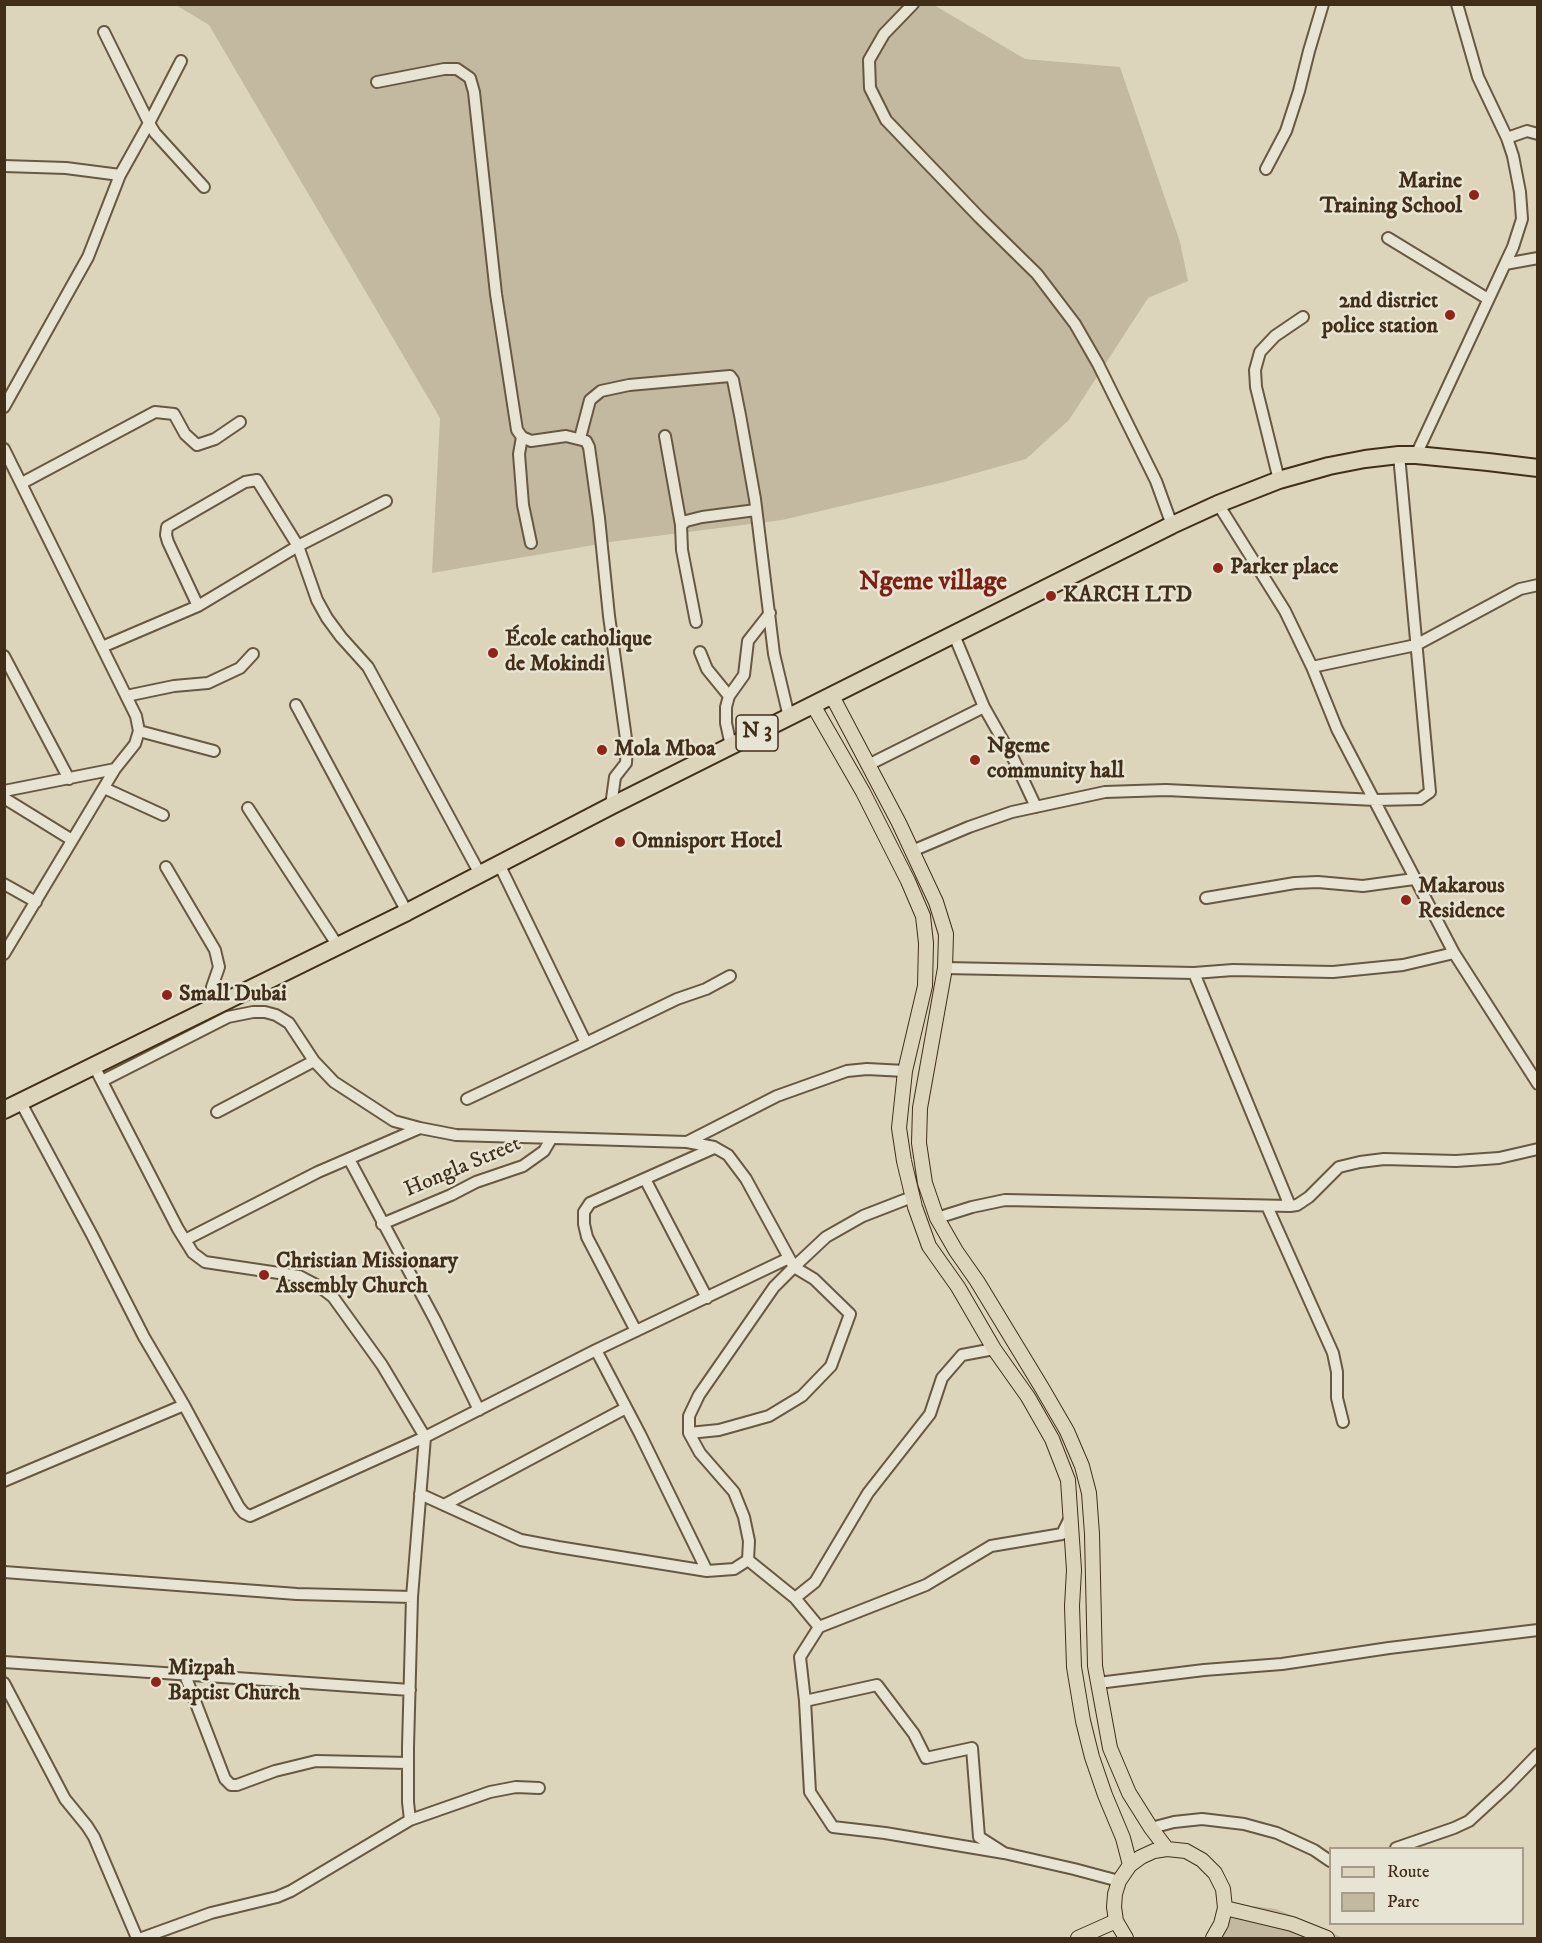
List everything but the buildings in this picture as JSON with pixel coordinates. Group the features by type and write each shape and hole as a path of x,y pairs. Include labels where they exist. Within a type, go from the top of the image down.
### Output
{"highway":[{"name":"N 3","path":"4,1110 20,1101 98,1074 215,1007 407,912 611,806 1218,504 1279,480 1329,466 1399,455 1538,468"}],"main road":[{"path":"832,696 912,851 936,902 946,934 945,968 920,1108 919,1143 925,1183 938,1218 956,1251 977,1281 1042,1388 1067,1431 1082,1466 1089,1493 1092,1534 1095,1666 1110,1748 1129,1793 1167,1849"},
{"path":"813,705 887,839 923,916 926,944 925,986 905,1071 899,1128 904,1161 912,1197 929,1246 958,1287 994,1349 1028,1397 1052,1439 1068,1480 1074,1570 1072,1606 1074,1667 1083,1721 1092,1756 1123,1838 1130,1865"},
{"path":"1126,1938 1116,1921 1114,1907 1119,1881 1130,1865 1148,1854 1167,1849 1186,1851 1202,1860 1215,1873 1223,1889 1225,1908 1221,1924 1213,1938"},
{"path":"1225,1908 1292,1924 1327,1938"},
{"path":"1078,1938 1116,1921"}],"street":[{"path":"913,4 884,34 869,60 870,88 886,120 1037,274 1075,324 1098,363 1152,472 1172,525"},
{"path":"1266,169 1289,121 1323,4"},
{"path":"1416,455 1513,247 1522,219 1520,192 1513,156 1507,138 1478,77 1457,4"},
{"path":"105,32 155,133 204,187"},
{"path":"4,406 88,257 120,175 181,61"},
{"path":"377,82 444,69 457,69 470,78 475,102 496,294 517,430 522,437 531,441 566,436 580,438 590,447 609,616 620,682 627,746 626,763 615,777 611,806"},
{"path":"1507,138 1527,131 1538,134"},
{"path":"4,166 66,168 120,175"},
{"path":"1388,237 1488,299"},
{"path":"1504,264 1538,258"},
{"path":"1279,480 1256,387 1255,369 1260,352 1275,336 1303,317"},
{"path":"580,438 590,400 601,391 629,385 730,376 733,380 756,510 774,654 789,717"},
{"path":"22,483 155,412 174,414 185,434 197,446 215,439 240,422"},
{"path":"665,436 696,622"},
{"path":"522,437 519,454 531,543"},
{"path":"4,449 136,716 139,731 135,744 115,769 4,954"},
{"path":"912,851 969,826 1012,812 1105,792 1166,790 1376,800 1420,799 1430,792 1399,455"},
{"path":"198,606 168,542 167,527 245,483 257,480 298,546 317,600 327,618 368,668 480,874"},
{"path":"102,647 198,606 298,546 386,501"},
{"path":"1218,504 1285,611 1312,667 1337,729 1376,800 1414,879 1455,953 1538,1084"},
{"path":"681,525 686,520 756,510"},
{"path":"1312,667 1416,645 1520,589 1538,585"},
{"path":"731,746 726,715 729,696 744,675 748,641 770,613"},
{"path":"954,635 984,707 1014,760 1036,807"},
{"path":"700,652 707,669 729,696"},
{"path":"126,696 208,682 240,668 253,654"},
{"path":"4,656 69,778"},
{"path":"296,705 407,912"},
{"path":"868,765 984,707"},
{"path":"139,731 214,751"},
{"path":"4,791 115,769"},
{"path":"104,788 164,815"},
{"path":"4,798 72,840"},
{"path":"248,808 338,946"},
{"path":"499,864 586,1043"},
{"path":"166,867 215,950 219,967 212,987 215,1007"},
{"path":"1206,898 1295,883 1318,882 1363,886 1414,879"},
{"path":"4,884 36,902"},
{"path":"945,968 1194,973 1233,970 1334,972 1403,965 1455,953"},
{"path":"1194,973 1290,1206"},
{"path":"467,1099 730,976"},
{"path":"410,1820 408,1763 412,1597 425,1437 382,1365 333,1297 299,1276 205,1262 193,1253 98,1074 228,1017 253,1012 276,1016 289,1023 314,1061 334,1082 394,1121 456,1135 687,1142 714,1148 728,1155 746,1179 791,1263 814,1280 850,1314 831,1366 802,1396 769,1416 719,1430 689,1433"},
{"path":"217,1112 314,1061"},
{"path":"687,1142 777,1096 847,1071 867,1069 905,1071"},
{"path":"20,1101 144,1337 239,1507 250,1516 425,1437 596,1350 706,1298 791,1263 826,1237 864,1216 912,1197"},
{"path":"185,1240 298,1182 420,1128"},
{"name":"Hongla Street","path":"382,1224 476,1182 524,1166 544,1151 551,1139"},
{"path":"636,1332 587,1237 584,1212 590,1203 714,1148"},
{"path":"938,1218 1005,1200 1290,1206 1297,1205 1309,1197 1339,1167 1360,1162 1499,1158 1538,1149"},
{"path":"349,1159 435,1320 479,1410"},
{"path":"645,1179 706,1298"},
{"path":"1267,1206 1333,1353 1337,1372 1337,1398 1343,1422"},
{"path":"748,1560 749,1540 744,1516 734,1492 700,1453 689,1433 690,1416 699,1395 791,1263"},
{"path":"795,1598 815,1582 868,1493 930,1414 942,1378 962,1355 994,1349"},
{"path":"596,1350 707,1571"},
{"path":"4,1481 184,1405"},
{"path":"444,1505 626,1408"},
{"path":"420,1494 521,1540 707,1571 734,1569 748,1560"},
{"path":"1072,1515 1062,1534 992,1546 926,1585 819,1627 800,1657 810,1792 833,1827 885,1833 1004,1853 1119,1881"},
{"path":"748,1560 795,1598 819,1627"},
{"path":"4,1572 297,1594 412,1597"},
{"path":"1098,1683 1204,1670 1282,1664 1538,1630"},
{"path":"4,1662 410,1690"},
{"path":"185,1675 225,1779 231,1785 316,1761 408,1763"},
{"path":"4,1683 65,1799 94,1837 137,1938"},
{"path":"805,1701 877,1685 915,1734 926,1758 972,1748 979,1837 1004,1853"},
{"path":"1398,1847 1469,1821 1538,1754"},
{"path":"142,1938 211,1913 277,1897 291,1891 410,1820 490,1792 516,1787 539,1788"},
{"path":"1151,1828 1174,1822 1202,1819 1244,1824 1277,1833 1314,1850 1329,1860"}],"green space":[{"path":"176,5 934,5 1025,59 1120,67 1180,242 1188,281 1148,298 1069,420 1026,459 944,482 782,520 617,541 432,573 440,418 209,25"},
{"path":"1229,1903 1276,1909 1343,1938 1220,1938 1229,1917"}],"place":[{"name":"Marine Training School","path":"1474,195"},
{"name":"2nd district police station","path":"1450,315"},
{"name":"Parker place","path":"1218,568"},
{"name":"KARCH LTD","path":"1051,596"},
{"name":"École catholique de Mokindi","path":"493,653"},
{"name":"Mola Mboa","path":"602,750"},
{"name":"Ngeme community hall","path":"975,760"},
{"name":"Omnisport Hotel","path":"620,842"},
{"name":"Makarous Residence","path":"1406,900"},
{"name":"Small Dubai","path":"167,995"},
{"name":"Christian Missionary Assembly Church","path":"264,1275"},
{"name":"Mizpah Baptist Church","path":"156,1682"}],"district":[{"name":"Ngeme village","path":"933,584"}]}
